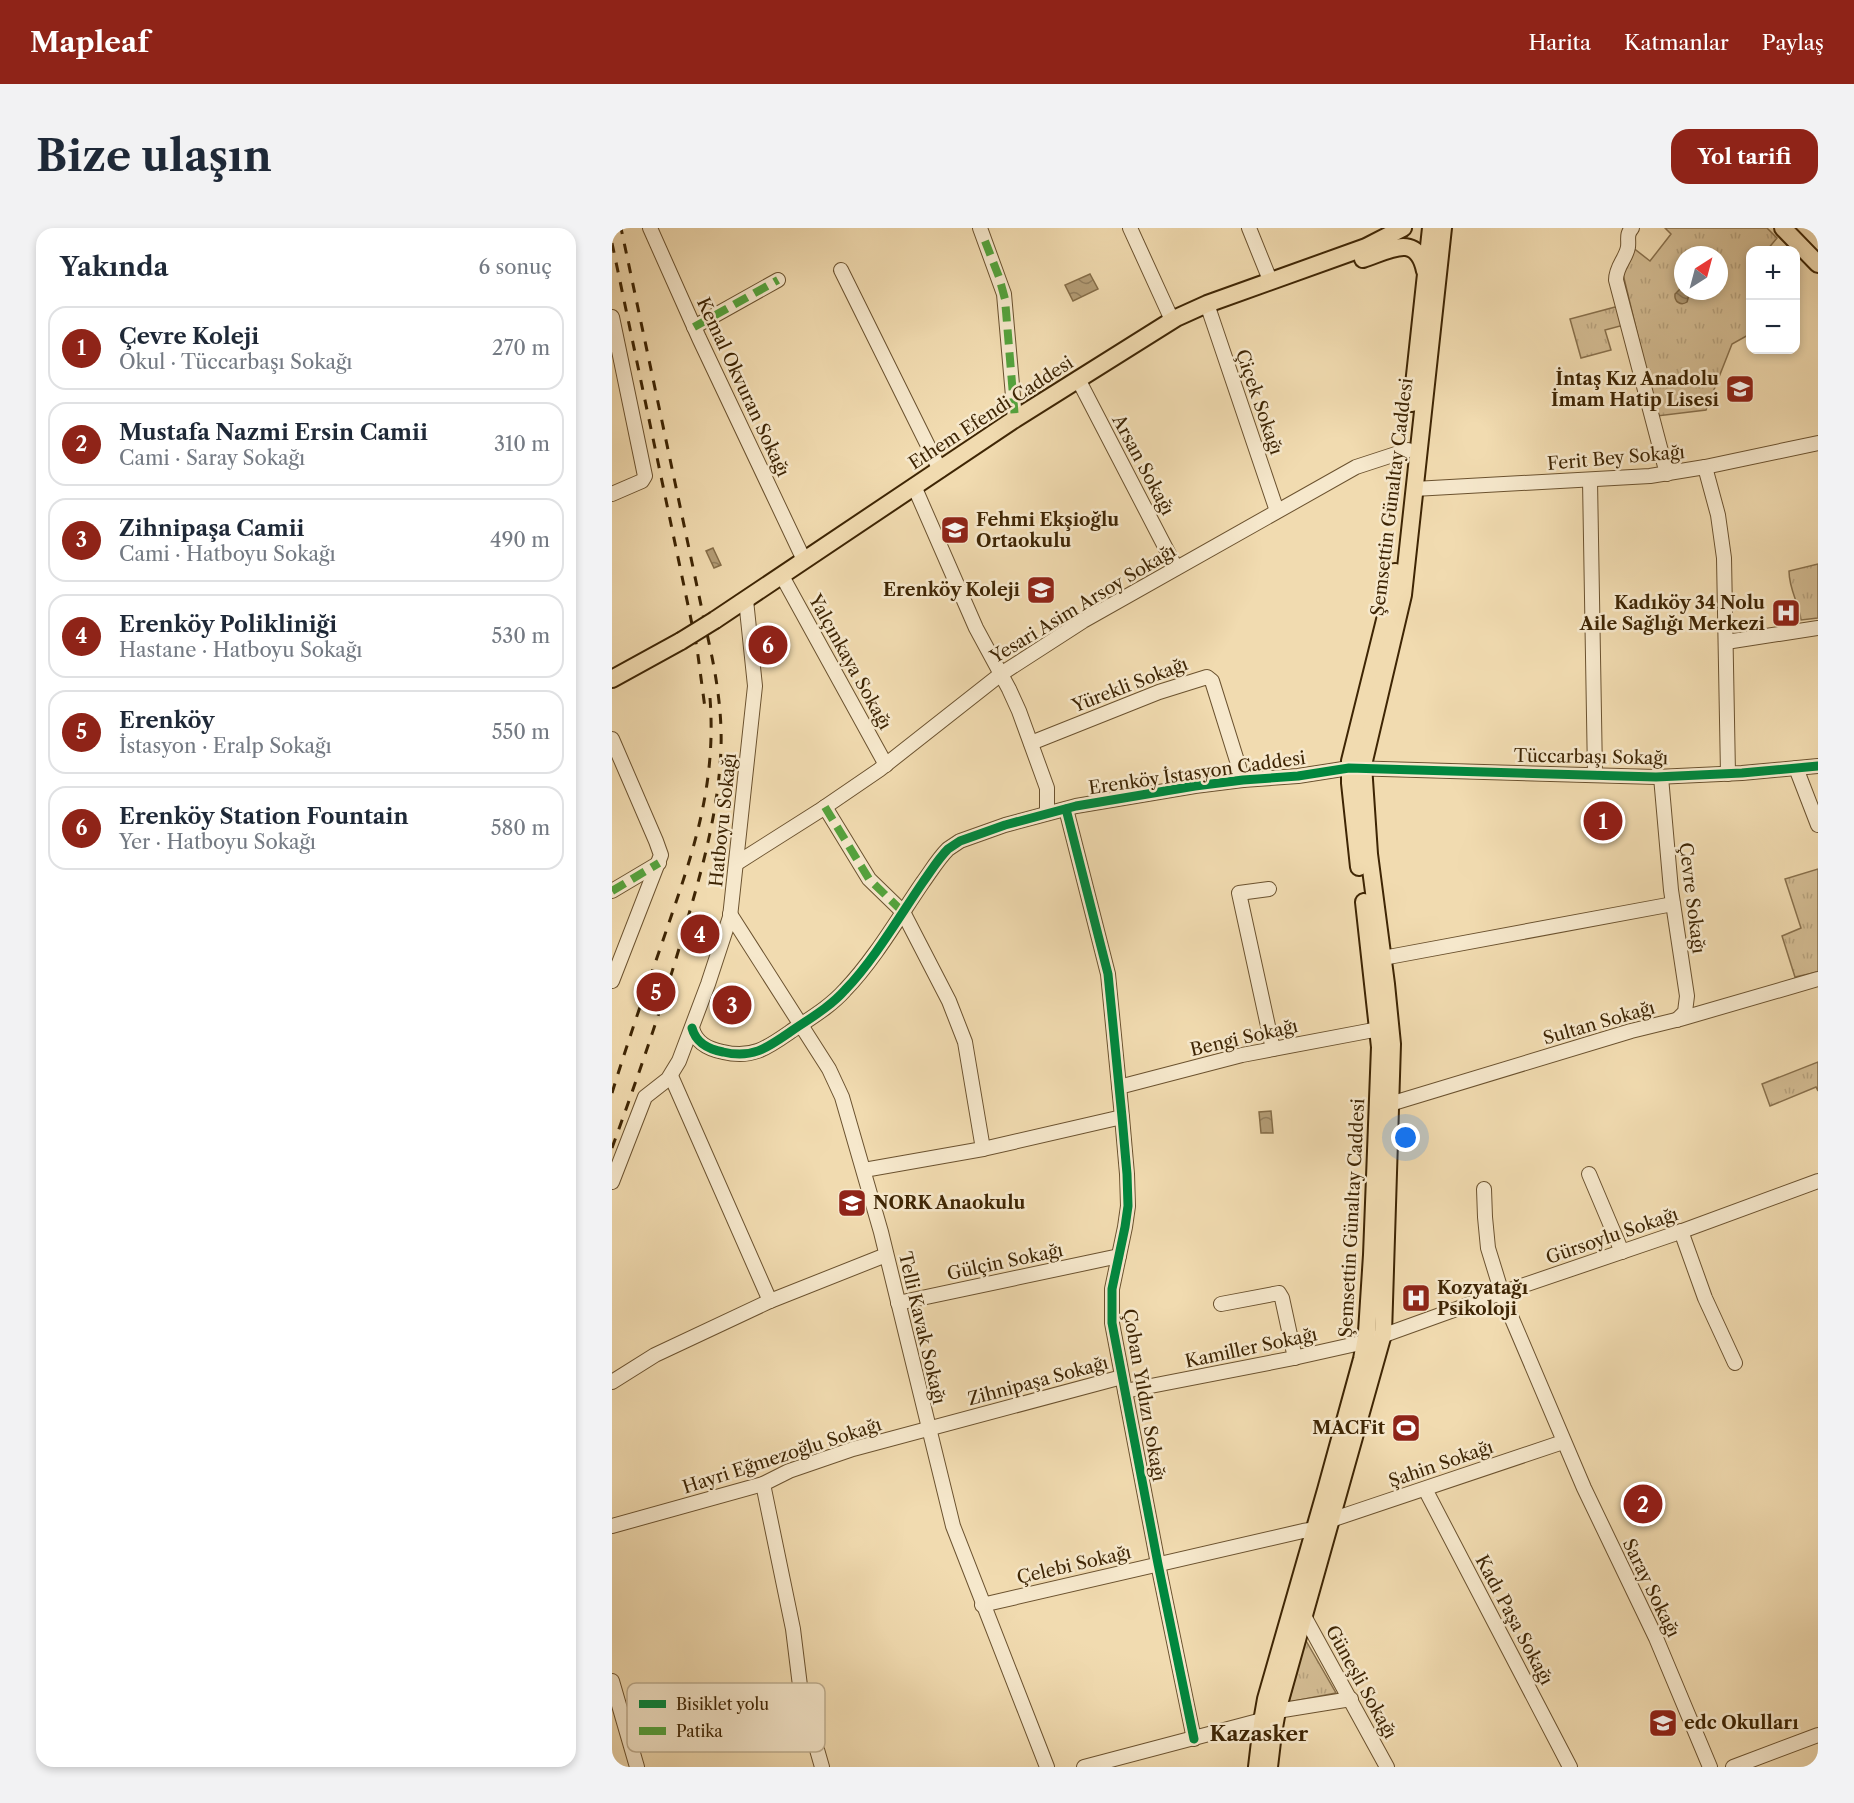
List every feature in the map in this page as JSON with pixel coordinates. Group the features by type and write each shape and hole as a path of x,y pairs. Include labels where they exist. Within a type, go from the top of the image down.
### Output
{"main road":[{"name":"Ethem Efendi Caddesi","path":"612,679 715,620 1016,419 1172,320 1270,280 1371,245 1403,228"},
{"name":"Şemsettin Günaltay Caddesi","path":"1269,1767 1277,1711 1382,1336 1391,1037 1369,854 1352,750 1394,583 1431,228"},
{"name":"Şemsettin Günaltay Caddesi","path":"1257,1767 1266,1699 1365,1342 1371,1286 1379,1029 1352,807 1356,768 1364,758 1402,600 1443,228"},
{"path":"1440,258 1450,228"},
{"path":"1784,228 1818,264"},
{"path":"1215,301 1271,291 1402,246 1410,247 1418,253 1423,260 1426,275"}],"street":[{"name":"Kemal Okvuran Sokağı","path":"650,228 804,560"},
{"path":"980,228 1004,294 1016,419"},
{"path":"1130,228 1172,320"},
{"path":"1249,228 1270,280"},
{"path":"1632,228 1627,236 1628,249 1617,270 1616,282 1667,474"},
{"path":"841,270 940,470"},
{"path":"694,327 778,280"},
{"name":"Çiçek Sokağı","path":"1215,301 1277,511"},
{"path":"612,317 645,475 642,481 612,494"},
{"name":"Arsan Sokağı","path":"1078,379 1176,568"},
{"name":"Ferit Bey Sokağı","path":"1414,489 1667,474 1818,443"},
{"name":"Yesari Asim Arsoy Sokağı","path":"736,863 886,765 1001,674 1083,621 1359,466 1408,450"},
{"path":"1705,467 1718,514 1724,565 1728,774"},
{"path":"1590,480 1594,774"},
{"path":"914,486 976,628 1016,703 1047,788 1047,813"},
{"name":"Yalçınkaya Sokağı","path":"782,576 886,765"},
{"name":"Hatboyu Sokağı","path":"671,1076 692,1028 730,915 755,686 746,600"},
{"path":"1726,642 1818,628"},
{"name":"Yürekli Sokağı","path":"1031,743 1159,692 1207,677 1212,681 1243,780"},
{"path":"612,739 661,855 612,981"},
{"name":"Tüccarbaşı Sokağı","path":"1356,768 1661,777 1818,766"},
{"name":"Erenköy İstasyon Caddesi","path":"710,1048 736,1055 752,1054 801,1025 846,990 942,855 951,846 998,827 1066,808 1195,786 1356,768"},
{"path":"1797,768 1818,825"},
{"name":"Çevre Sokağı","path":"1661,777 1673,904 1687,996"},
{"path":"1047,788 1066,808"},
{"path":"825,807 869,879 903,912 949,1001 965,1042 983,1149"},
{"name":"Çoban Yıldızı Sokağı","path":"1066,808 1106,964 1122,1117 1128,1199 1112,1293 1111,1315 1194,1739"},
{"path":"612,891 659,863"},
{"path":"1269,889 1239,893 1273,1049"},
{"path":"1383,958 1673,904"},
{"name":"Telli Kavak Sokağı","path":"730,915 801,1025 840,1092 864,1170 953,1526 1047,1767"},
{"name":"Sultan Sokağı","path":"1390,1104 1631,1030 1677,1020 1818,979"},
{"path":"1687,996 1692,1006 1704,1012"},
{"path":"1677,1020 1685,1012 1687,996"},
{"path":"692,1028 698,1040 710,1048"},
{"name":"Bengi Sokağı","path":"1119,1087 1273,1049 1379,1029"},
{"path":"682,1054 694,1047 710,1048"},
{"path":"612,1182 645,1097 671,1076 770,1301"},
{"path":"864,1170 983,1149 1122,1117"},
{"path":"1589,1174 1622,1252"},
{"name":"Gürsoylu Sokağı","path":"1382,1336 1681,1232 1818,1181"},
{"name":"Saray Sokağı","path":"1484,1189 1488,1248 1501,1293 1563,1442 1656,1638 1710,1767"},
{"path":"1681,1232 1705,1298 1735,1363"},
{"path":"612,1382 655,1355 770,1301 886,1255"},
{"name":"Gülçin Sokağı","path":"898,1303 1119,1256"},
{"path":"1221,1304 1279,1293 1295,1358"},
{"name":"Kamiller Sokağı","path":"1124,1384 1295,1358 1382,1336"},
{"name":"Zihnipaşa Sokağı","path":"928,1429 1124,1384"},
{"name":"Hayri Eğmezoğlu Sokağı","path":"612,1526 763,1484 786,1472 834,1455 928,1429"},
{"name":"Şahin Sokağı","path":"1331,1520 1563,1442"},
{"path":"763,1484 793,1629 799,1683"},
{"name":"Kadı Paşa Sokağı","path":"1425,1489 1570,1767"},
{"path":"1314,1529 1323,1534 1323,1545"},
{"name":"Çelebi Sokağı","path":"982,1605 1314,1529"},
{"name":"Güneşli Sokağı","path":"1303,1614 1387,1767"},
{"path":"612,1681 627,1733"},
{"path":"1084,1767 1262,1720 1272,1717 1277,1711 1351,1699"},
{"path":"1733,1767 1818,1735"},
{"path":"633,1752 637,1767"},
{"path":"818,1752 822,1767"}],"green space":[{"path":"1665,228 1767,228 1777,238 1770,246 1746,246 1746,336 1732,344 1706,410 1657,416 1623,274 1632,247 1650,261 1671,234"},
{"path":"1619,306 1624,325 1605,330 1611,350 1581,358 1570,319"},
{"path":"1818,564 1818,618 1801,620 1789,571"},
{"path":"1818,869 1818,972 1795,977 1782,936 1801,928 1785,879"},
{"path":"1818,1062 1818,1091 1816,1087 1770,1106 1762,1084"},
{"path":"1305,1639 1336,1693 1289,1702"}],"water":[{"path":"1090,274 1098,289 1073,301 1065,285"},
{"path":"1676,300 1688,300 1685,303"},
{"path":"713,548 721,565 714,568 706,551"},
{"path":"1271,1111 1273,1133 1261,1133 1259,1112"}],"railway":[{"path":"612,1148 681,944 700,873 717,790 721,737 719,703 712,657 621,228"},
{"path":"612,243 697,648 705,708"},
{"path":"612,1093 682,884 699,825 709,764 710,698"}],"marked path":[{"path":"985,241 1005,299 1015,419"},
{"path":"694,327 778,280"},
{"path":"825,807 869,879 903,912"},
{"path":"612,891 659,863"}],"cycle path":[{"path":"692,1028 696,1038 703,1044 712,1049 733,1054 759,1051 774,1043 826,1007 856,978 948,849 960,841 1005,825 1076,806 1195,786 1298,776 1349,768 1656,777 1742,773 1818,766"},
{"path":"1066,809 1108,974 1122,1117 1128,1206 1112,1289 1112,1323 1194,1739"}],"place":[{"name":"İntaş Kız Anadolu İmam Hatip Lisesi","path":"1740,389"},
{"name":"Fehmi Ekşioğlu Ortaokulu","path":"955,530"},
{"name":"Erenköy Koleji","path":"1041,590"},
{"name":"Kadıköy 34 Nolu Aile Sağlığı Merkezi","path":"1786,613"},
{"name":"Erenköy Station Fountain","path":"768,645"},
{"name":"Çevre Koleji","path":"1603,821"},
{"name":"Erenköy Polikliniği","path":"700,934"},
{"name":"Erenköy","path":"656,992"},
{"name":"Zihnipaşa Camii","path":"732,1005"},
{"name":"NORK Anaokulu","path":"852,1203"},
{"name":"Kozyatağı Psikoloji","path":"1416,1298"},
{"name":"MACFit","path":"1406,1428"},
{"name":"Mustafa Nazmi Ersin Camii","path":"1643,1504"},
{"name":"edc Okulları","path":"1663,1723"}],"district":[{"name":"Kazasker","path":"1259,1733"}]}
